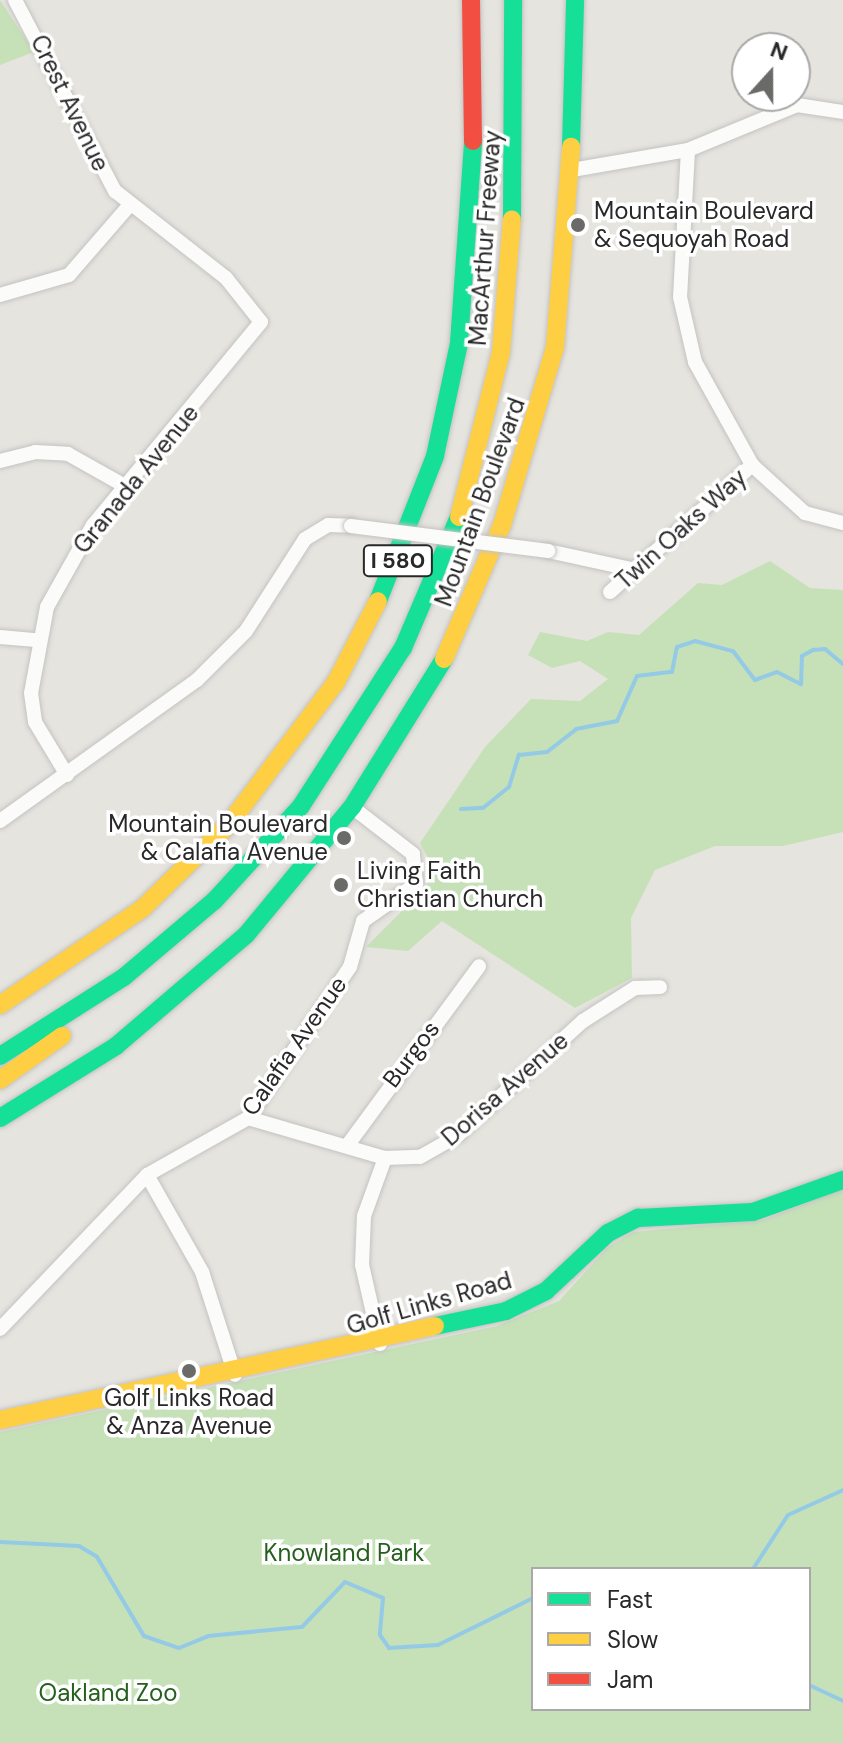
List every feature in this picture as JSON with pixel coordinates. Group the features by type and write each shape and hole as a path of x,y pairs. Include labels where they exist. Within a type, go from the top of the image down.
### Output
{"main road":[{"name":"MacArthur Freeway","path":"0,1005 143,908 229,824 336,682 394,571 435,456 459,343 474,176 471,0"},
{"name":"MacArthur Freeway","path":"0,1056 172,940 260,854 337,758 403,648 457,525 491,410 509,292 518,113 513,0"},
{"name":"Mountain Boulevard","path":"0,1118 116,1046 214,966 300,876 352,807 450,649 507,511 555,347 572,170 575,0"},
{"path":"0,1080 57,1041 172,940"},
{"path":"0,995 31,986"},
{"name":"Golf Links Road","path":"0,1420 380,1344 506,1311 546,1291 608,1233 638,1218 753,1212 843,1180"}],"street":[{"name":"Crest Avenue","path":"15,0 86,144 128,207 226,278 259,313 260,333"},
{"path":"572,170 688,150 797,105 843,112"},
{"path":"688,150 680,297 715,410 752,465 805,513 843,523"},
{"path":"0,295 69,275 128,207"},
{"name":"Granada Avenue","path":"67,775 35,722 36,640 68,564 125,486 260,333"},
{"path":"0,461 35,452 68,454 125,486"},
{"name":"Twin Oaks Way","path":"610,592 752,465"},
{"path":"0,821 197,680 246,631 305,539 328,525 548,551 635,570"},
{"path":"0,637 36,640"},
{"name":"Calafia Avenue","path":"0,1329 147,1175 248,1118 350,967 363,921 419,878 413,854 352,807"},
{"name":"Burgos","path":"347,1146 479,966"},
{"name":"Dorisa Avenue","path":"248,1118 385,1158 420,1157 457,1136 583,1021 635,988 660,987"},
{"path":"380,1344 362,1265 364,1216 385,1158"},
{"path":"147,1175 202,1272 235,1375"}],"green space":[{"path":"0,0 34,52 0,65"},
{"path":"770,561 810,588 843,590 843,832 783,846 715,846 655,870 631,918 632,978 575,1008 442,921 408,951 366,947 426,887 433,867 420,843 485,747 531,699 580,701 608,679 580,661 552,668 528,655 540,632 587,641 608,632 639,635 698,583 722,585"},
{"name":"Knowland Park","path":"843,1189 843,1743 0,1743 0,1432 497,1326 559,1301 607,1248 633,1232 763,1220"}],"waterway":[{"path":"461,809 483,808 509,787 519,755 547,752 576,729 617,721 637,676 672,672 677,647 695,641 733,651 755,680 777,672 801,684 802,656 813,650 825,649 843,664"},
{"path":"754,1567 788,1515 843,1490"},
{"path":"0,1542 79,1546 97,1557 144,1636 179,1648 208,1636 302,1627 345,1582 383,1598 380,1635 389,1648 438,1645 531,1599"},
{"path":"811,1686 843,1701"}],"traffic: fast":[{"path":"512,219 513,0"},
{"path":"571,147 575,0"},
{"path":"378,601 435,456 459,343 473,141"},
{"path":"0,1056 124,977 215,900 301,806 403,648 459,517"},
{"path":"0,1118 116,1046 246,935 352,807 444,659"},
{"path":"435,1326 506,1311 546,1291 608,1233 638,1218 753,1212 843,1180"}],"traffic: slow":[{"path":"444,659 502,525 555,347 571,147"},
{"path":"459,517 501,352 512,219"},
{"path":"0,1005 143,908 229,824 336,682 378,601"},
{"path":"0,1080 62,1036"},
{"path":"0,1420 435,1326"}],"traffic: jam":[{"path":"471,0 473,141"}],"place":[{"name":"Mountain Boulevard & Sequoyah Road","path":"578,225"},
{"name":"Mountain Boulevard & Calafia Avenue","path":"344,838"},
{"name":"Living Faith Christian Church","path":"341,885"},
{"name":"Golf Links Road & Anza Avenue","path":"189,1371"}],"park label":[{"name":"Oakland Zoo","path":"108,1693"}]}
